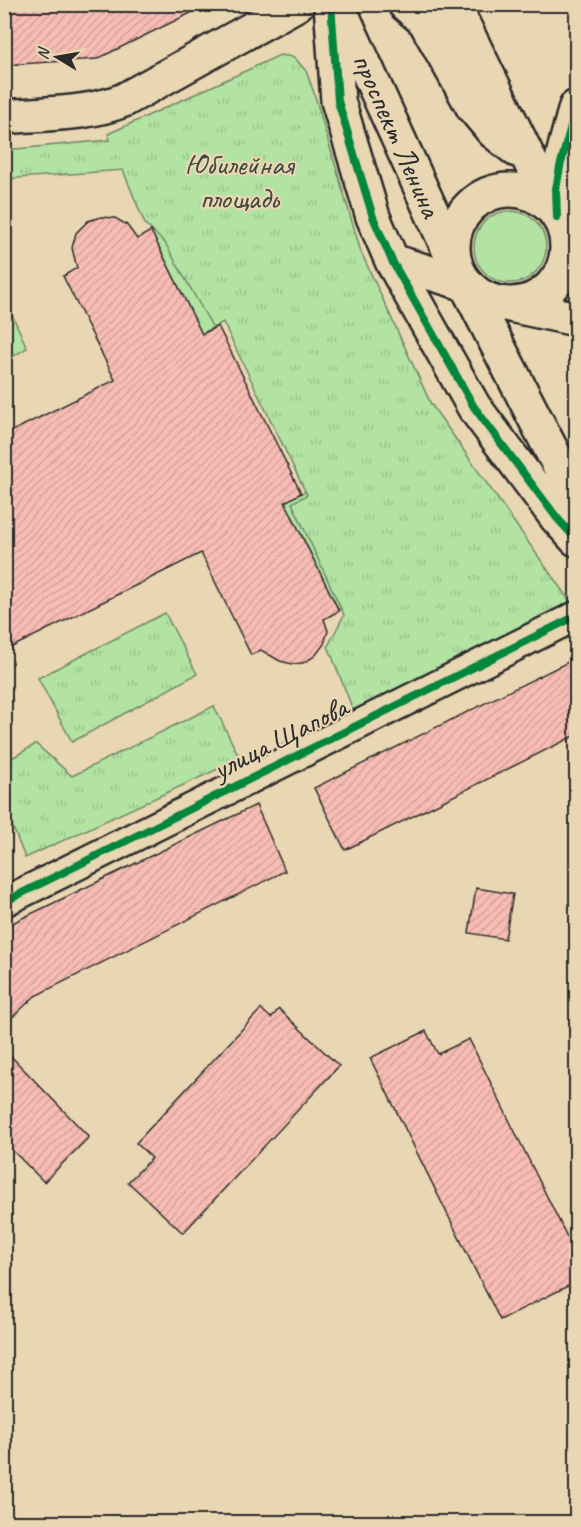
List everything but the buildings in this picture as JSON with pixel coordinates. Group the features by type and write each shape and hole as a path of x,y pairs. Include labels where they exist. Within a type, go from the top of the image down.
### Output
{"main road":[{"path":"4,117 108,106 297,4"},
{"path":"331,4 338,101 374,217 392,261 474,406 557,518 576,539"},
{"name":"проспект Ленина","path":"338,4 461,275 576,498"},
{"path":"405,4 425,21 473,107 493,131 514,147 533,167"},
{"path":"453,4 533,167 569,234"},
{"path":"506,304 523,303 540,296 554,284 563,268 569,234 556,189 576,108"},
{"path":"569,234 546,203 531,194 513,190 495,192 478,200 465,213 456,229 453,248 461,275 475,292 489,300 576,319"},
{"path":"392,261 461,275"}],"street":[{"name":"улица Щапова","path":"4,902 576,616"}],"green space":[{"name":"Юбилейная площадь","path":"280,55 294,57 306,71 361,252 431,404 571,603 355,715 328,646 344,615 292,503 307,495 223,322 213,328 165,243 145,224 123,170 5,179 5,150 110,140 108,134"},
{"path":"510,211 530,217 540,227 546,247 540,267 530,277 510,283 490,277 480,267 474,247 480,227 490,217"},
{"path":"151,231 186,240 229,318 202,334"},
{"path":"6,301 27,348 5,361 4,302"},
{"path":"313,488 357,576 339,611 285,501"},
{"path":"165,613 197,674 72,742 38,678"},
{"path":"214,706 240,759 25,858 5,807 5,762 36,744 72,776"}],"cycle path":[{"path":"331,4 338,101 373,217 392,261 474,407 557,518 576,539"},
{"path":"557,217 556,189 576,107"},
{"path":"4,902 576,616"}]}
